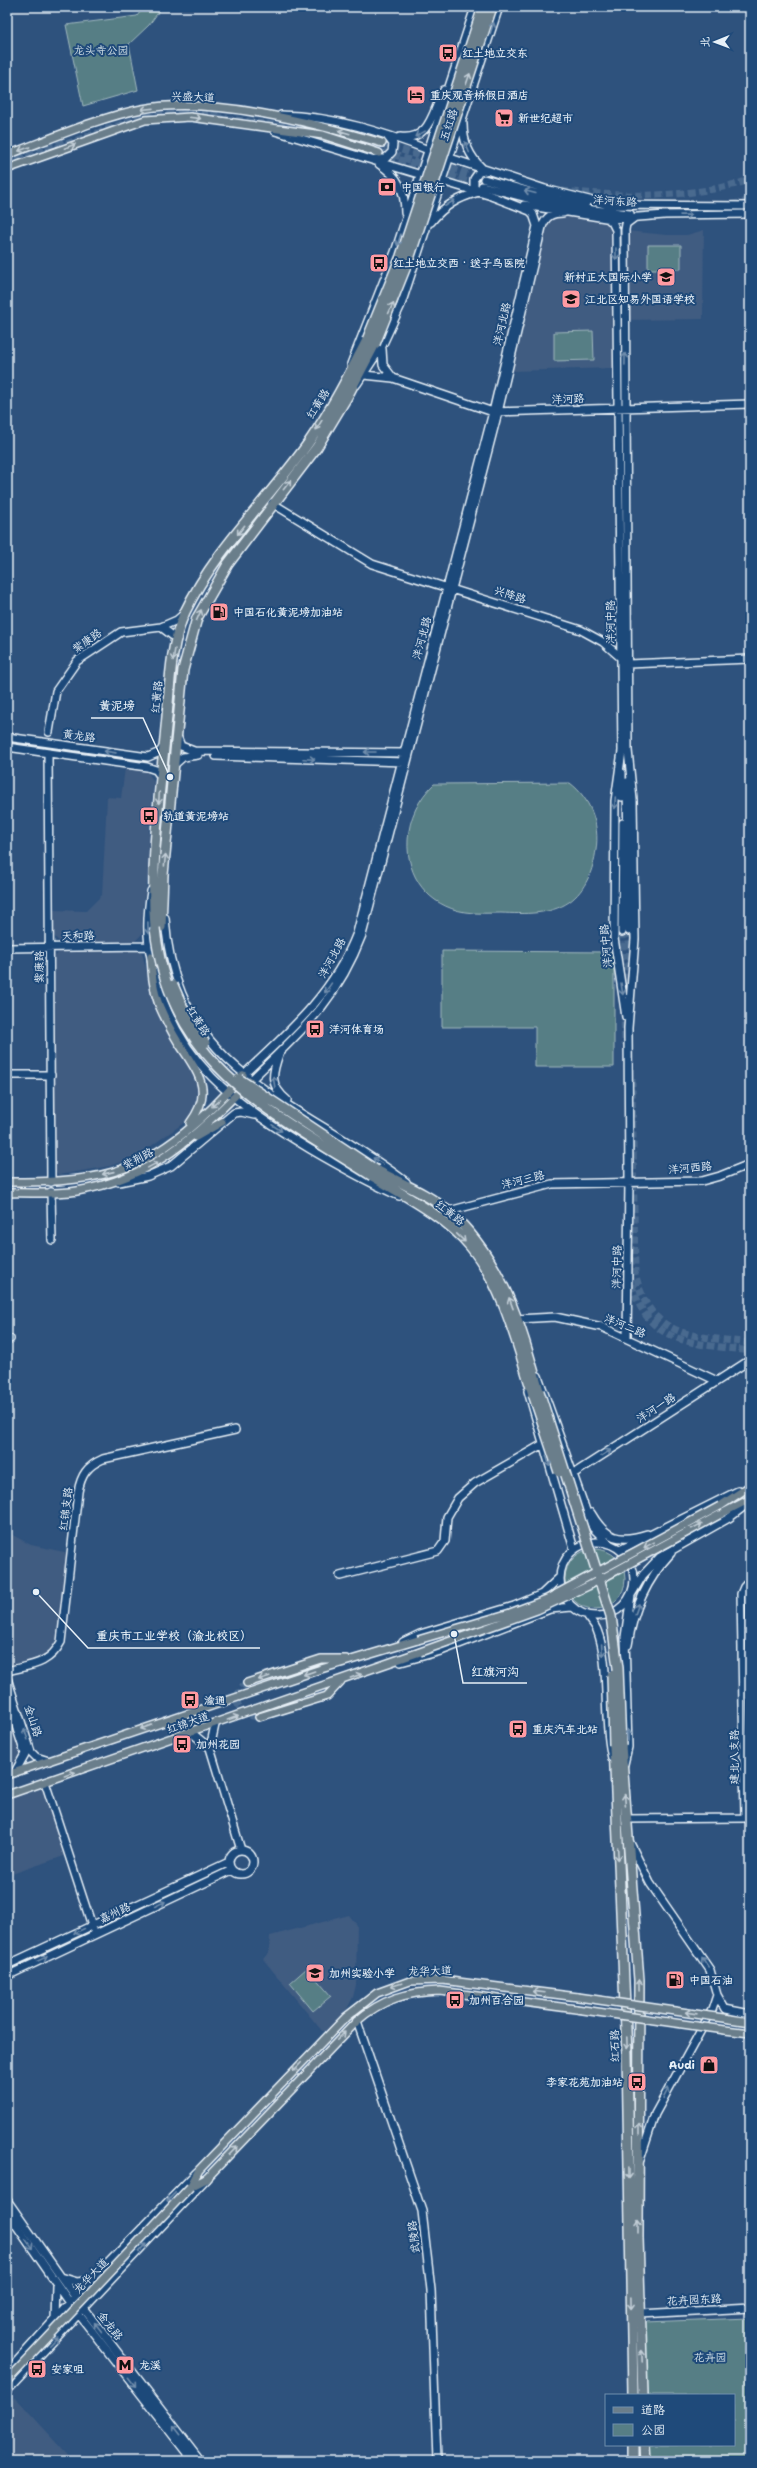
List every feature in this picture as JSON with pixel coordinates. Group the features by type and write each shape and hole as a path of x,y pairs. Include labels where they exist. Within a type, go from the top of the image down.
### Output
{"highway":[{"name":"红黄路","path":"375,344 401,256 483,7"},
{"name":"红黄路","path":"158,928 183,670 197,618 228,564 272,503 317,446 344,395 375,344 409,259 492,7"},
{"name":"红黄路","path":"344,395 201,584 185,614 177,639 161,777 154,875 158,928 177,995 187,1017 216,1057 235,1076 261,1096 449,1226 471,1247 498,1294 525,1354"},
{"name":"红黄路","path":"374,1173 420,1193 448,1211 480,1243 506,1291 517,1319 525,1354"},
{"name":"红石路","path":"525,1354 600,1593 606,1618 612,1669 618,1745 627,2038 633,2394"},
{"name":"红石路","path":"619,1772 626,1819 639,1980 638,2168 640,2314 643,2394"},
{"path":"634,2446 634,2461"},
{"path":"645,2446 646,2461"}],"main road":[{"name":"兴盛大道","path":"7,155 85,127 142,109 189,106 271,115 325,127 382,143"},
{"name":"兴盛大道","path":"7,169 146,120 190,117 323,135 379,153"},
{"path":"151,957 153,986 159,1005 201,1080 201,1094 198,1110 180,1136"},
{"name":"紫荆路","path":"7,1193 76,1191 117,1182 168,1156 186,1143 230,1096 244,1075"},
{"name":"紫荆路","path":"7,1182 51,1182 114,1172 140,1160 180,1136 250,1081"},
{"path":"186,1143 222,1122"},
{"name":"红锦大道","path":"7,1775 356,1658 510,1613 547,1599 620,1562 720,1506 750,1486"},
{"name":"红锦大道","path":"7,1795 382,1667 537,1610 594,1582 750,1499"},
{"path":"248,1683 321,1659 356,1658"},
{"path":"259,1718 327,1696 343,1680"},
{"name":"龙华大道","path":"7,2381 190,2187 199,2170 346,2017 363,2002 384,1989 410,1981 442,1980 578,1997 750,2022"},
{"name":"龙华大道","path":"190,2187 206,2179 357,2021 385,2001 419,1991 458,1992 750,2033"}],"street":[{"name":"五红路","path":"344,395 405,221 451,76 475,7"},
{"name":"五红路","path":"344,395 364,375 375,344 401,305 499,7"},
{"path":"386,135 408,138 416,137 426,130 437,101 451,76"},
{"path":"440,110 450,120 463,117 463,132 466,147 475,162 485,170"},
{"path":"271,115 329,118 386,135 485,170 561,193 613,206"},
{"path":"265,128 443,181 480,189"},
{"path":"372,160 385,159 392,152 393,144 386,135"},
{"path":"372,160 387,170 400,183 405,202 405,221"},
{"path":"485,170 479,172 474,179 474,186 491,196 563,213 607,218 634,218 665,215"},
{"name":"洋河东路","path":"484,179 560,200 613,206 750,206"},
{"path":"428,225 446,205 480,189"},
{"name":"洋河东路","path":"480,189 589,211 665,215 750,214"},
{"name":"洋河北路","path":"491,196 530,211 534,214 537,226 496,412"},
{"path":"405,221 410,213 420,211 427,217 428,225"},
{"name":"洋河北路","path":"244,1075 318,1002 351,950 357,934 496,412 542,227 547,217 555,213 563,213"},
{"name":"洋河中路","path":"607,218 612,222 616,230 628,664 625,751 615,801 614,938 628,1028"},
{"name":"洋河中路","path":"627,1338 629,1182 628,1028 635,939 633,800 625,751 621,657 622,408 625,230 626,224 634,218"},
{"path":"375,344 383,365 393,378"},
{"name":"洋河路","path":"364,375 393,378 496,412 750,404"},
{"name":"兴降路","path":"272,503 372,564 450,587 581,630 603,642 628,664"},
{"name":"紫康路","path":"49,732 56,690 77,661 121,632 161,627 177,620 185,614"},
{"path":"161,627 169,631 177,639"},
{"path":"628,664 750,658"},
{"path":"39,741 49,732 57,744"},
{"path":"177,736 181,746 194,751 406,753"},
{"name":"黄龙路","path":"7,737 148,757"},
{"path":"147,767 153,763 148,757 160,752 164,746"},
{"name":"黄龙路","path":"7,747 147,767"},
{"path":"625,751 626,931"},
{"name":"紫康路","path":"48,753 51,1182"},
{"path":"175,764 183,757 194,755 403,762"},
{"name":"洋河北路","path":"250,1081 309,1024 325,1005 337,987 355,952 362,935 403,762"},
{"path":"147,767 156,770 161,777"},
{"path":"154,875 148,910 148,946 157,982 172,1024 187,1048 230,1096 261,1117 346,1170 418,1204"},
{"path":"163,875 168,946 181,992 205,1033 250,1081 382,1163 420,1193"},
{"name":"天和路","path":"7,948 148,946"},
{"path":"280,1052 273,1074 275,1089 322,1127"},
{"path":"7,1075 51,1074"},
{"path":"117,1182 148,1176 171,1166 234,1113 241,1112 261,1117"},
{"name":"洋河西路","path":"629,1182 702,1181 720,1176 750,1164"},
{"name":"洋河三路","path":"448,1211 536,1186 552,1184 629,1182"},
{"path":"51,1192 52,1240"},
{"name":"洋河二路","path":"517,1319 555,1317 602,1327 717,1381"},
{"path":"525,1354 529,1397 574,1549"},
{"path":"525,1354 593,1528 609,1544 620,1550 629,1560 633,1572 634,1585 625,1621 628,1747 619,1772"},
{"name":"洋河一路","path":"573,1474 750,1360"},
{"name":"红锦支路","path":"7,1671 47,1660 55,1654 61,1642 78,1492 81,1478 90,1465 103,1459 235,1430"},
{"path":"340,1576 438,1551 445,1541 447,1516 458,1498 475,1483 543,1444"},
{"path":"620,1550 750,1486"},
{"path":"580,1494 599,1527 606,1534 626,1539 666,1528"},
{"path":"587,1615 608,1615 619,1609 631,1595 643,1575 660,1557 729,1518 750,1502"},
{"path":"609,1544 592,1542 574,1549 566,1558 560,1577 560,1585 564,1598 572,1607 587,1615 597,1628 602,1644 607,1739 619,1772"},
{"path":"626,1661 633,1620 645,1588 656,1570 676,1548"},
{"path":"387,1650 420,1634 514,1606 542,1594 560,1577"},
{"name":"建北八支路","path":"626,1819 745,1818 748,1741 743,1658 742,1594 744,1587 750,1580"},
{"path":"382,1667 441,1651 550,1609 572,1607"},
{"name":"金山路","path":"7,1678 28,1753"},
{"name":"金山路","path":"7,1698 28,1753 49,1761"},
{"path":"215,1725 210,1748 241,1850 251,1856 252,1868 242,1874 232,1870 229,1862 234,1853 241,1850"},
{"path":"192,1733 210,1748"},
{"path":"15,1772 28,1753"},
{"path":"45,1782 95,1935"},
{"name":"红石路","path":"627,1838 650,1883 710,1970 717,1995 712,2010 655,2114 638,2168"},
{"name":"嘉州路","path":"7,1965 229,1862"},
{"name":"嘉州路","path":"7,1976 232,1870"},
{"path":"717,1995 725,2009 750,2014"},
{"name":"武陵路","path":"357,2021 422,2211 431,2290 437,2461"},
{"path":"7,2372 72,2300 199,2170"},
{"path":"7,2390 82,2313 206,2179"},
{"name":"金龙路","path":"7,2200 58,2280"},
{"name":"金龙路","path":"7,2212 82,2313 201,2461"},
{"path":"55,2320 58,2280 77,2282 92,2280"},
{"name":"花卉园东路","path":"640,2314 750,2308"},
{"name":"金龙路","path":"82,2313 88,2326 193,2461"},
{"path":"70,2325 88,2326"}],"shaded area":[{"name":"江北区知易外国语学校","path":"558,215 606,222 613,228 615,368 512,371 544,227 549,218"},
{"name":"新村正大国际小学","path":"704,230 703,319 628,320 627,231 667,235 687,235"},
{"path":"125,768 147,771 154,782 149,832 152,852 143,906 142,934 135,941 60,942 54,936 54,910 86,911 102,895 107,797 121,798"},
{"path":"138,949 142,953 156,1008 174,1041 194,1072 198,1083 195,1111 188,1120 137,1156 110,1166 59,1175 55,1171 55,956 61,951"},
{"path":"7,1532 31,1545 69,1553 58,1642 53,1652 44,1658 8,1668"},
{"path":"7,1710 20,1752 18,1759 7,1769"},
{"path":"43,1788 67,1855 12,1874 7,1860 7,1800"},
{"name":"加州实验小学","path":"349,1915 357,1925 356,1985 353,1997 347,2009 327,2031 322,2031 263,1959 269,1952 270,1936"},
{"path":"15,2397 74,2461 7,2461 7,2405"}],"green space":[{"name":"龙头寺公园","path":"144,7 162,7 149,25 129,44 138,90 83,106 66,25 137,16"},
{"path":"648,245 681,245 681,269 648,269"},
{"path":"593,331 594,360 554,361 554,332"},
{"path":"570,783 583,796 592,812 595,821 597,840 595,857 588,879 580,892 569,902 554,909 536,913 470,913 452,909 440,903 430,896 415,877 408,853 410,824 419,802 434,784"},
{"path":"442,951 614,952 614,1067 535,1067 535,1027 442,1027"},
{"path":"595,1549 612,1554 620,1562 625,1579 620,1596 612,1604 595,1609 578,1604 570,1596 565,1579 570,1562 578,1554"},
{"path":"307,1968 331,1996 313,2011 290,1983"},
{"name":"花卉园","path":"750,2318 750,2461 650,2461 650,2446 735,2446 735,2394 648,2394 645,2322"}],"tunnel":[{"path":"180,110 222,114"},
{"path":"7,165 145,116 186,114"},
{"path":"215,117 303,129"},
{"path":"350,137 380,147"},
{"path":"7,160 66,138"},
{"path":"382,143 431,160"},
{"path":"373,148 428,166"},
{"path":"379,153 428,169"},
{"path":"441,164 484,179"},
{"path":"439,170 489,185"},
{"path":"440,173 482,186"},
{"path":"562,191 657,195 704,191 750,180"},
{"path":"732,204 750,201"},
{"path":"607,208 648,211 702,208"},
{"path":"629,931 630,972"},
{"path":"622,932 624,985"},
{"path":"624,1012 625,1045"},
{"path":"632,1079 635,1272 642,1294 651,1311 663,1322 676,1330 692,1335 750,1343"},
{"path":"629,1274 636,1298 646,1315 658,1328 672,1336 689,1342 750,1351"},
{"path":"247,1683 241,1688 238,1694 238,1705 245,1713 251,1716 259,1717"}],"place":[{"name":"红土地立交东","path":"448,53"},
{"name":"重庆观音桥假日酒店","path":"416,95"},
{"name":"新世纪超市","path":"504,118"},
{"name":"中国银行","path":"387,187"},
{"name":"红土地立交西‧送子鸟医院","path":"379,263"},
{"name":"新村正大国际小学","path":"666,277"},
{"name":"江北区知易外国语学校","path":"571,299"},
{"name":"中国石化黄泥塝加油站","path":"219,612"},
{"name":"黄泥塝","path":"170,777"},
{"name":"轨道黄泥塝站","path":"149,816"},
{"name":"洋河体育场","path":"315,1029"},
{"name":"重庆市工业学校（渝北校区）","path":"36,1592"},
{"name":"红旗河沟","path":"454,1634"},
{"name":"渝通","path":"190,1700"},
{"name":"重庆汽车北站","path":"518,1729"},
{"name":"加州花园","path":"182,1744"},
{"name":"加州实验小学","path":"315,1973"},
{"name":"中国石油","path":"675,1980"},
{"name":"加州百合园","path":"455,2000"},
{"name":"Audi","path":"709,2065"},
{"name":"李家花苑加油站","path":"637,2082"},
{"name":"龙溪","path":"125,2365"},
{"name":"安家咀","path":"37,2369"}]}
